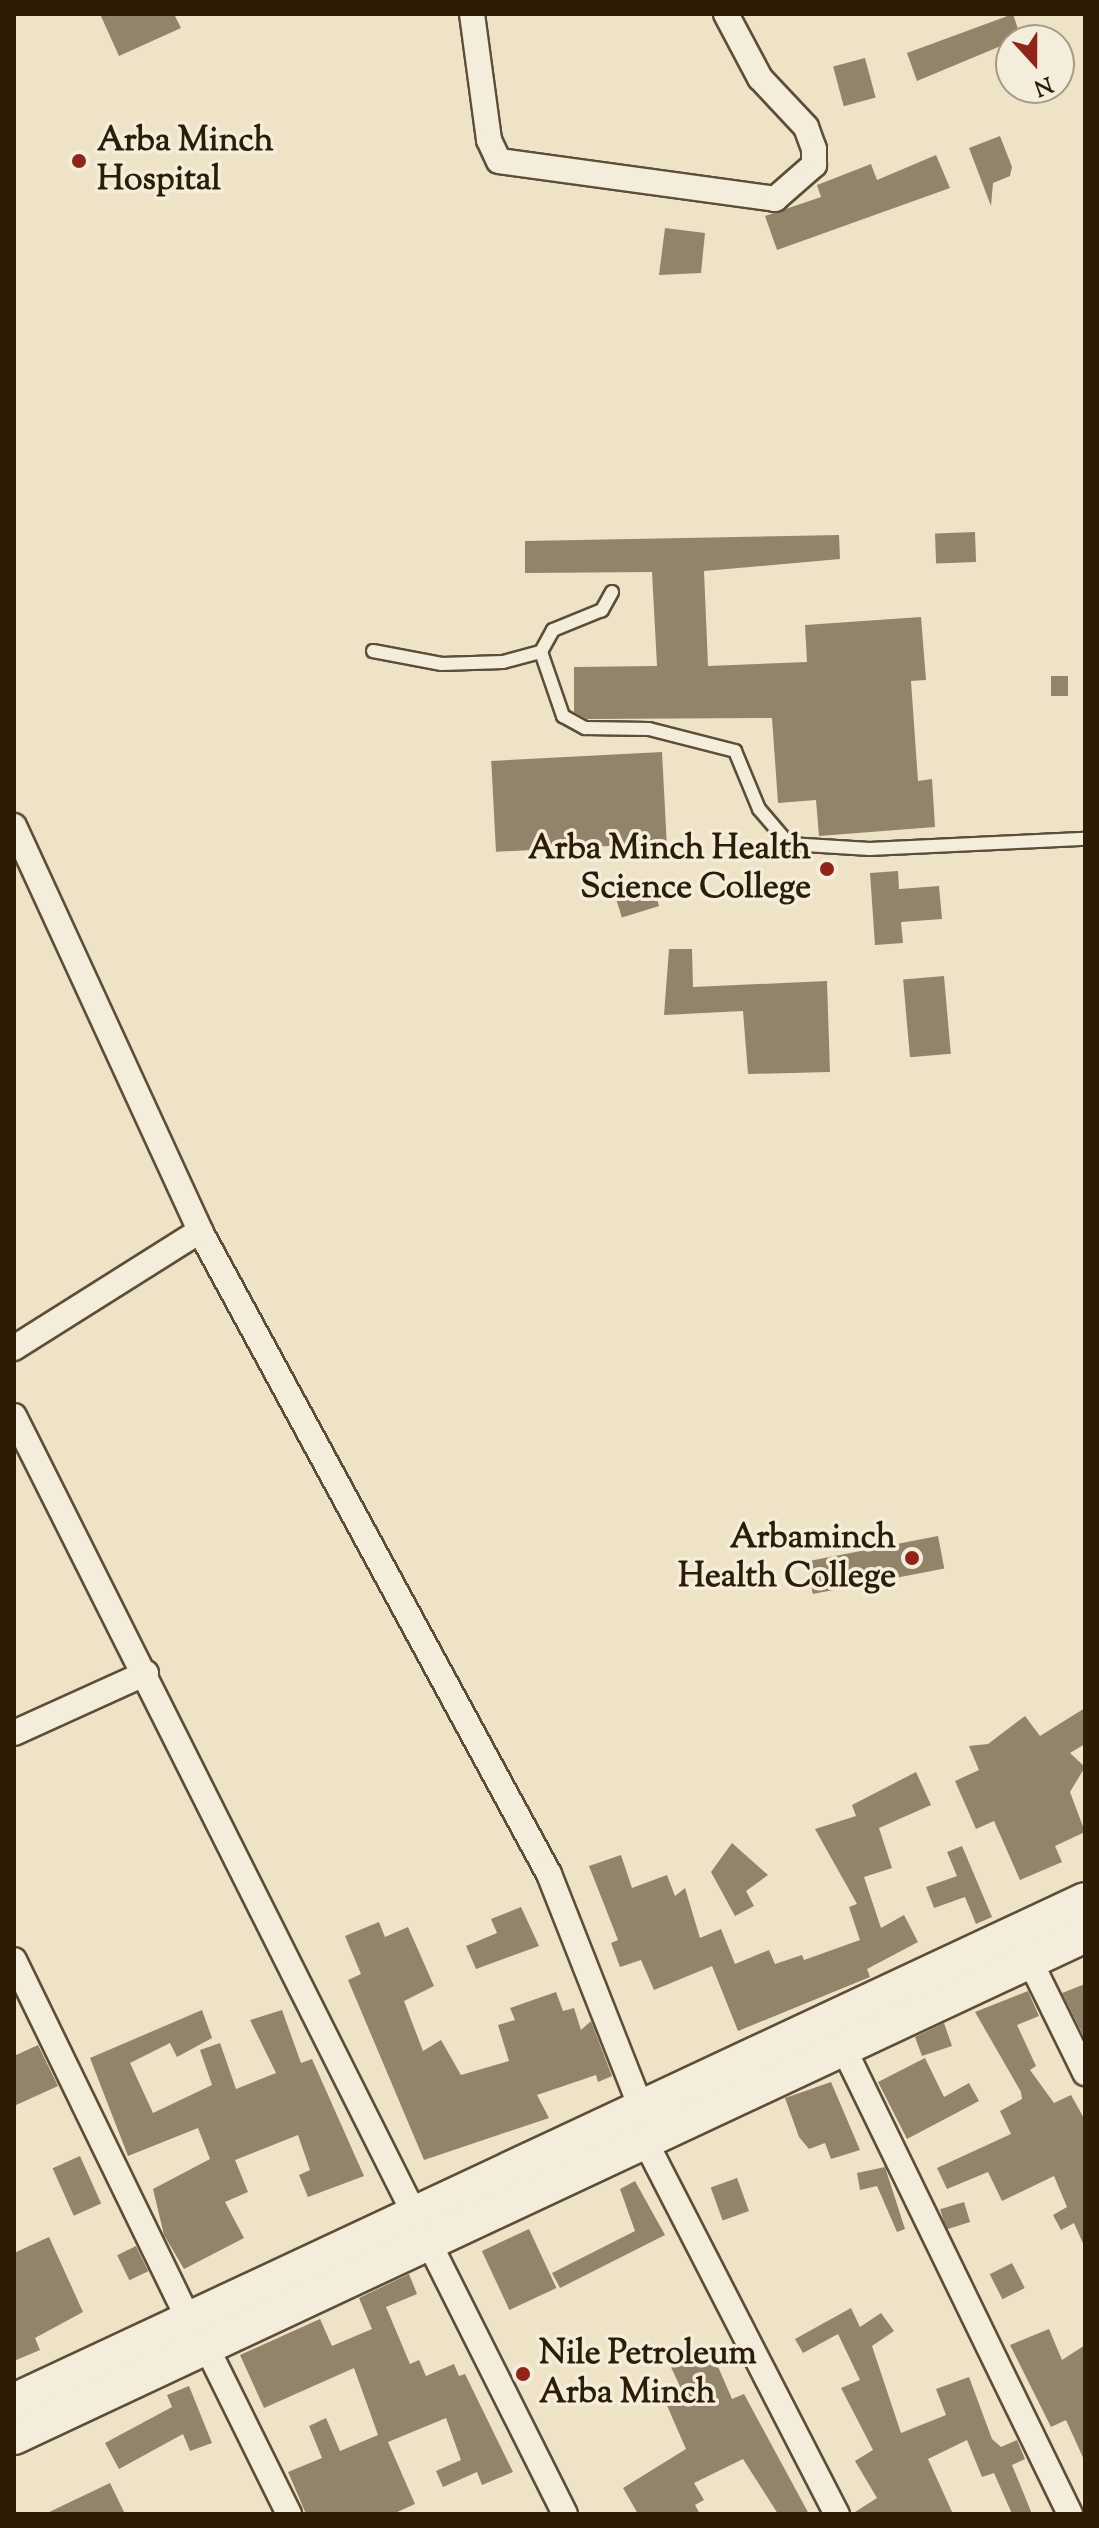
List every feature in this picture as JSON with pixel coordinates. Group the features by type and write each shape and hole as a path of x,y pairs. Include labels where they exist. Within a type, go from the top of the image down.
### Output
{"main road":[{"path":"643,2124 1085,1900"},
{"path":"14,2401 196,2330 420,2223 643,2124 842,2045 1085,1935"},
{"path":"14,2437 196,2330"}],"street":[{"path":"472,14 489,140 499,161 775,199 814,165 814,149 806,127 760,78 726,14"},
{"path":"14,826 200,1231 549,1874 643,2124 837,2514"},
{"path":"14,1348 200,1231"},
{"path":"14,1416 146,1673 565,2514"},
{"path":"14,1733 146,1673"},
{"path":"14,1960 289,2514"},
{"path":"1030,1961 1085,2073"},
{"path":"842,2045 1070,2514"}],"lane":[{"path":"612,592 602,610 553,630 541,652 549,690 572,725 649,729 735,751 759,809 789,844 870,849 1085,839"},
{"path":"373,651 442,664 503,662 541,652"}],"building":[{"path":"100,14 174,14 181,28 119,56"},
{"path":"1013,14 1016,24 995,24 995,48 917,81 907,53"},
{"path":"865,58 876,98 844,106 833,67"},
{"path":"1000,136 1012,167 1010,176 993,183 991,206 969,148"},
{"path":"936,155 950,188 777,250 765,216 821,197 817,185 871,164 877,180"},
{"path":"665,228 705,233 701,273 659,275"},
{"path":"975,532 976,562 936,563 935,533"},
{"path":"839,535 840,559 704,571 708,666 807,662 805,625 921,617 926,680 911,681 918,781 932,779 935,827 819,836 816,800 778,803 772,718 587,719 574,712 574,667 657,666 652,572 525,573 525,541"},
{"path":"1051,676 1068,676 1068,696 1051,696"},
{"path":"662,752 667,843 496,852 491,761"},
{"path":"898,871 899,889 939,886 942,919 901,922 903,943 875,945 870,873"},
{"path":"653,886 659,906 622,917 616,897"},
{"path":"669,949 692,949 693,987 827,981 830,1072 748,1074 743,1011 664,1015"},
{"path":"944,976 951,1054 910,1057 903,980"},
{"path":"938,1536 944,1568 813,1594 806,1562"},
{"path":"1085,1708 1085,1744 1070,1753 1085,1767 1070,1792 1085,1832 1055,1846 1062,1862 1020,1880 994,1821 976,1829 955,1781 979,1770 969,1746 988,1744 1025,1716 1040,1736"},
{"path":"916,1772 931,1805 879,1828 892,1868 864,1877 881,1928 904,1915 918,1942 867,1969 870,1977 738,2031 712,1966 654,1990 641,1960 620,1967 611,1943 618,1940 589,1866 621,1855 632,1888 667,1875 675,1896 685,1888 700,1938 721,1929 735,1964 769,1950 775,1964 802,1955 804,1960 860,1940 849,1907 857,1904 815,1829 856,1816 852,1805"},
{"path":"732,1843 768,1875 746,1891 754,1906 735,1916 711,1872"},
{"path":"962,1846 992,1917 976,1924 965,1897 934,1908 926,1887 957,1876 947,1852"},
{"path":"521,1907 539,1946 476,1969 466,1946 497,1933 491,1919"},
{"path":"379,1922 385,1937 408,1927 434,1986 404,2001 423,2051 441,2040 461,2075 509,2061 498,2025 515,2020 510,2008 556,1992 563,2011 574,2008 581,2030 591,2021 612,2076 598,2082 596,2075 537,2095 549,2118 424,2160 348,1980 361,1974 345,1936"},
{"path":"1085,1984 1085,2039 1062,1993"},
{"path":"1028,1991 1039,2016 1017,2025 1036,2066 1030,2070 1054,2103 1071,2095 1085,2120 1085,2248 1074,2223 1061,2230 1053,2215 1067,2207 1054,2176 1002,2201 988,2172 947,2189 937,2168 1011,2134 1000,2111 1022,2099 1021,2092 975,2012"},
{"path":"202,2010 212,2038 177,2057 170,2043 130,2063 153,2113 212,2085 200,2050 220,2043 236,2089 276,2073 250,2020 282,2010 301,2063 312,2059 364,2176 308,2197 299,2175 310,2170 298,2135 235,2160 248,2192 225,2202 244,2238 184,2269 164,2235 153,2189 210,2159 198,2128 128,2156 90,2058"},
{"path":"944,2023 952,2046 922,2056 915,2037"},
{"path":"38,2045 58,2086 14,2106 14,2056"},
{"path":"925,2058 944,2097 969,2083 979,2101 907,2139 878,2082"},
{"path":"831,2082 860,2150 831,2159 825,2143 809,2149 799,2137 785,2098"},
{"path":"80,2156 101,2204 74,2216 53,2168"},
{"path":"885,2167 905,2229 897,2232 877,2186 860,2190 857,2173"},
{"path":"737,2178 749,2211 723,2220 711,2188"},
{"path":"635,2181 665,2235 560,2288 552,2273 635,2231 620,2189"},
{"path":"964,2202 970,2222 946,2229 940,2209"},
{"path":"529,2229 556,2288 509,2310 482,2251"},
{"path":"49,2237 83,2312 35,2338 40,2350 14,2361 14,2253"},
{"path":"136,2246 148,2271 129,2280 117,2255"},
{"path":"1012,2263 1025,2288 1002,2299 990,2274"},
{"path":"409,2274 417,2294 386,2307 410,2364 419,2360 426,2376 454,2364 459,2376 465,2374 513,2472 482,2485 477,2472 443,2487 436,2471 461,2460 446,2418 388,2442 415,2504 393,2514 306,2514 288,2472 322,2458 309,2426 326,2418 340,2451 378,2435 354,2368 264,2408 240,2355 320,2319 332,2346 372,2329 359,2298"},
{"path":"851,2308 860,2327 881,2313 894,2331 872,2346 901,2433 946,2415 936,2389 969,2377 992,2439 1001,2447 1017,2440 1025,2459 1012,2465 1032,2514 1012,2514 994,2473 982,2477 967,2440 928,2459 953,2514 852,2514 877,2498 855,2461 873,2450 841,2388 860,2380 838,2334 803,2353 795,2339"},
{"path":"1049,2329 1062,2360 1085,2345 1085,2462 1066,2420 1051,2427 1010,2345"},
{"path":"710,2348 732,2399 744,2394 809,2514 778,2514 743,2459 694,2483 704,2500 695,2505 700,2514 638,2514 623,2488 686,2449 665,2401 683,2393 670,2365"},
{"path":"189,2386 212,2443 190,2451 183,2434 119,2469 105,2443 172,2407 167,2395"},
{"path":"110,2483 125,2514 45,2514"}],"place":[{"name":"Arba Minch Hospital","path":"79,161"},
{"name":"Arba Minch Health Science College","path":"827,869"},
{"name":"Arbaminch Health College","path":"912,1558"},
{"name":"Nile Petroleum Arba Minch","path":"523,2374"}]}
